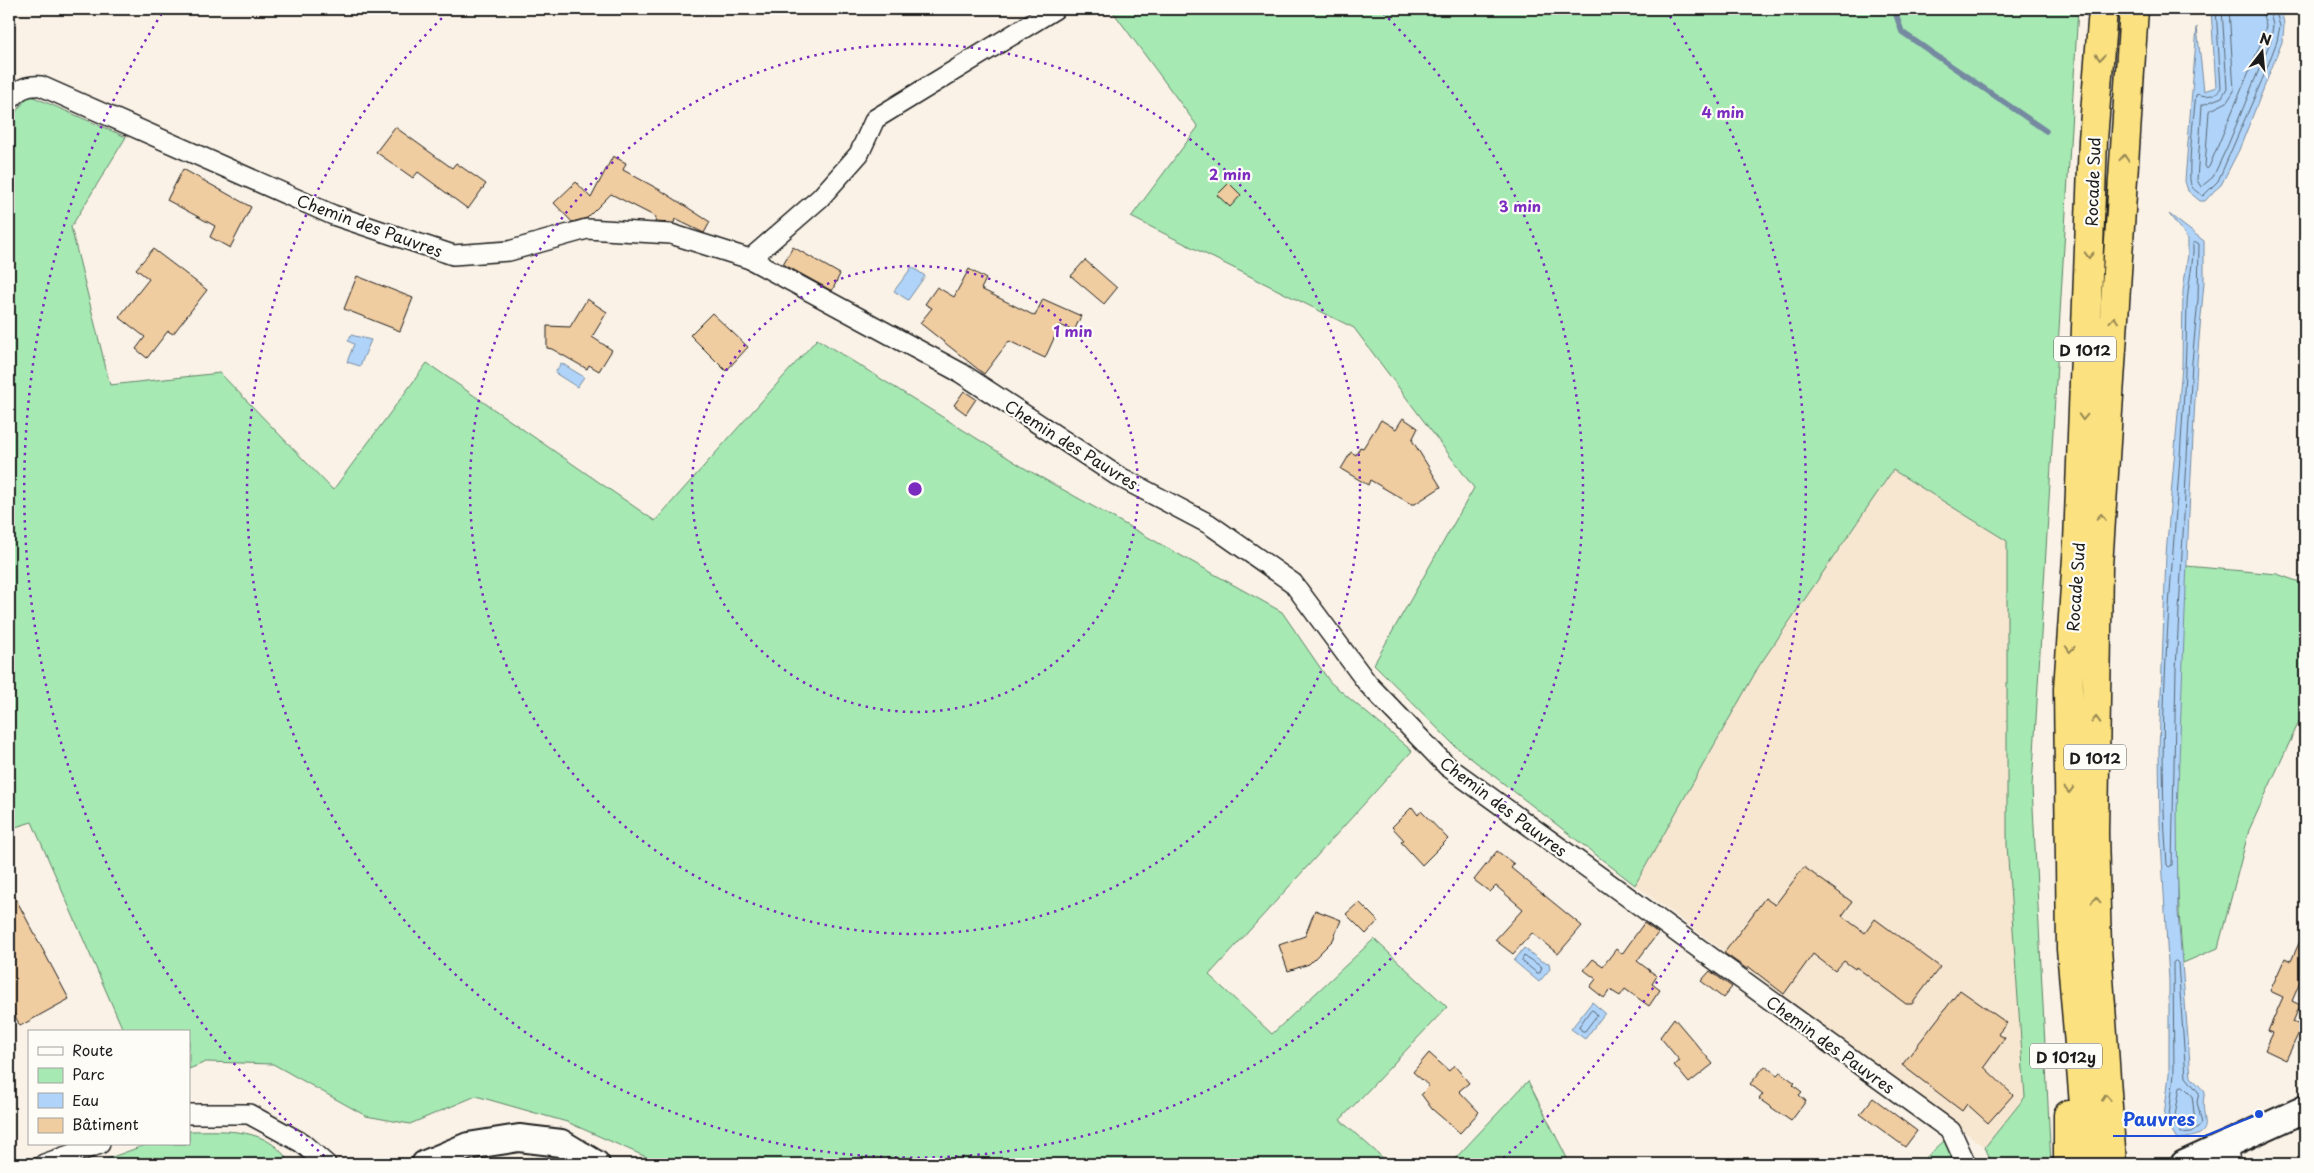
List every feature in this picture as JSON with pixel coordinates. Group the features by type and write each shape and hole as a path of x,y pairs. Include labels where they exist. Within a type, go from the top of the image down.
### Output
{"highway":[{"name":"Rocade Sud","path":"2089,1164 2071,949 2068,689 2078,533 2093,140 2103,9"},
{"name":"Rocade Sud","path":"2112,1164 2098,958 2094,832 2098,566 2134,9"},
{"name":"D 1012y","path":"2068,1164 2064,982 2071,949"}],"street":[{"path":"750,259 820,198 859,154 875,120 1055,9"},
{"name":"Chemin des Pauvres","path":"9,100 19,90 29,85 41,86 333,215 454,255 509,251 587,229 671,234 750,259 961,373 1116,475 1209,524 1294,583 1368,684 1447,766 1952,1131 1966,1164"},
{"path":"2184,1164 2228,1155 2305,1109"},
{"path":"190,1114 249,1114 302,1143 326,1164"},
{"path":"425,1164 448,1159 468,1146 519,1138 561,1143 596,1164"},
{"path":"44,1164 94,1146"}],"shaded area":[{"path":"1893,470 2007,541 2007,845 2025,1097 1985,1147 1635,885 1759,666"}],"green space":[{"path":"1111,9 2078,9 2032,787 2051,1164 1992,1164 1985,1147 2025,1097 2007,845 2007,541 1893,470 1759,666 1635,885 1455,746 1374,664 1474,488 1354,328 1131,217 1198,127"},
{"path":"29,95 126,137 71,227 110,385 220,373 333,490 427,363 655,521 817,339 1026,469 1282,612 1330,682 1412,751 1209,975 1272,1034 1374,939 1447,1007 1340,1120 1390,1164 662,1164 567,1122 476,1096 410,1124 366,1116 273,1064 206,1062 190,1069 190,1030 123,1030 32,822 9,829 9,121"},
{"path":"2186,566 2277,574 2305,584 2305,709 2249,830 2218,948 2183,963 2177,864 2177,764"},
{"path":"1528,1081 1570,1164 1450,1164"},
{"path":"190,1131 232,1131 259,1137 271,1143 290,1164 93,1164 142,1146 190,1146"},
{"path":"1946,1139 1956,1164 1919,1164"}],"water":[{"path":"2211,9 2279,9 2284,21 2284,29 2282,42 2239,150 2221,185 2205,201 2200,201 2188,191 2185,181 2197,27 2204,91 2216,87"},
{"path":"2169,214 2204,241 2204,282 2197,362 2189,512 2177,810 2178,913 2191,1077 2205,1092 2203,1102 2205,1124 2204,1130 2200,1134 2177,1139 2164,1117 2169,1074 2169,980 2160,824 2159,750 2166,555 2182,366 2183,291 2188,239"},
{"path":"912,267 925,276 908,300 894,291"},
{"path":"351,335 371,340 360,366 347,362 354,344 348,341"},
{"path":"561,363 584,377 577,387 555,373"},
{"path":"1524,948 1541,961 1549,963 1550,969 1539,982 1514,961"},
{"path":"1592,1002 1605,1013 1585,1039 1571,1029"}],"building":[{"path":"395,127 452,168 456,163 486,184 468,209 418,172 413,178 376,152"},
{"path":"613,156 626,163 623,170 662,191 710,222 704,233 675,219 674,223 655,222 656,217 611,194 587,218 572,222 554,203 576,182 591,198"},
{"path":"183,169 251,207 230,248 210,237 215,226 167,200"},
{"path":"1229,183 1241,195 1230,207 1217,195"},
{"path":"793,247 840,274 832,291 783,264"},
{"path":"153,249 207,290 173,334 168,331 147,358 136,349 145,337 119,317 149,279 136,269"},
{"path":"1085,260 1117,288 1104,304 1071,276"},
{"path":"969,269 986,279 981,289 1035,316 1043,299 1081,316 1074,331 1060,325 1045,358 1009,341 984,374 920,323 932,308 925,304 937,287 954,297"},
{"path":"357,276 413,298 400,331 344,309"},
{"path":"587,299 607,312 592,337 612,350 599,371 589,365 587,369 547,348 547,326 570,327"},
{"path":"712,313 748,347 726,371 690,335"},
{"path":"964,391 976,399 966,414 954,405"},
{"path":"1403,418 1418,428 1412,440 1441,487 1415,504 1411,504 1370,480 1368,485 1341,469 1351,452 1356,455 1360,447 1363,448 1381,420 1396,429"},
{"path":"1412,807 1418,815 1421,811 1448,839 1422,865 1401,842 1404,840 1392,827"},
{"path":"1497,851 1514,864 1511,868 1582,926 1558,954 1532,933 1513,954 1495,940 1523,909 1496,886 1490,892 1474,880"},
{"path":"1804,867 1852,902 1842,916 1865,933 1875,919 1940,967 1912,1004 1906,1004 1856,967 1855,969 1844,961 1835,971 1813,954 1784,994 1749,967 1747,969 1724,953 1765,898 1775,905"},
{"path":"9,886 69,999 20,1026 9,1004"},
{"path":"1359,902 1378,921 1366,934 1346,914"},
{"path":"1315,910 1341,920 1333,940 1309,964 1288,971 1279,945 1305,936"},
{"path":"1644,923 1658,933 1637,961 1657,976 1652,984 1660,990 1649,1006 1625,989 1620,996 1610,990 1604,998 1590,987 1596,979 1584,970 1593,959 1603,966 1616,949 1622,954"},
{"path":"2305,930 2305,971 2292,1001 2300,1005 2293,1022 2302,1026 2286,1060 2265,1050 2273,1033 2268,1031 2283,997 2270,991 2285,958 2291,961"},
{"path":"1710,971 1732,987 1723,998 1701,981"},
{"path":"1960,990 2007,1023 1998,1034 2005,1038 1984,1067 2013,1095 1988,1123 1967,1104 1962,1111 1902,1065"},
{"path":"1674,1018 1713,1064 1689,1083 1674,1065 1680,1061 1660,1037"},
{"path":"1429,1053 1449,1071 1454,1065 1469,1083 1459,1091 1479,1112 1460,1133 1432,1109 1421,1094 1429,1086 1413,1072"},
{"path":"1765,1066 1777,1075 1780,1072 1795,1083 1793,1085 1802,1092 1799,1095 1806,1101 1791,1121 1759,1099 1763,1094 1750,1084"},
{"path":"1873,1098 1917,1131 1905,1147 1860,1114"}],"waterway":[{"path":"1894,9 1902,32 2046,131"}],"place":[{"name":"Pauvres","path":"2259,1114"}]}
